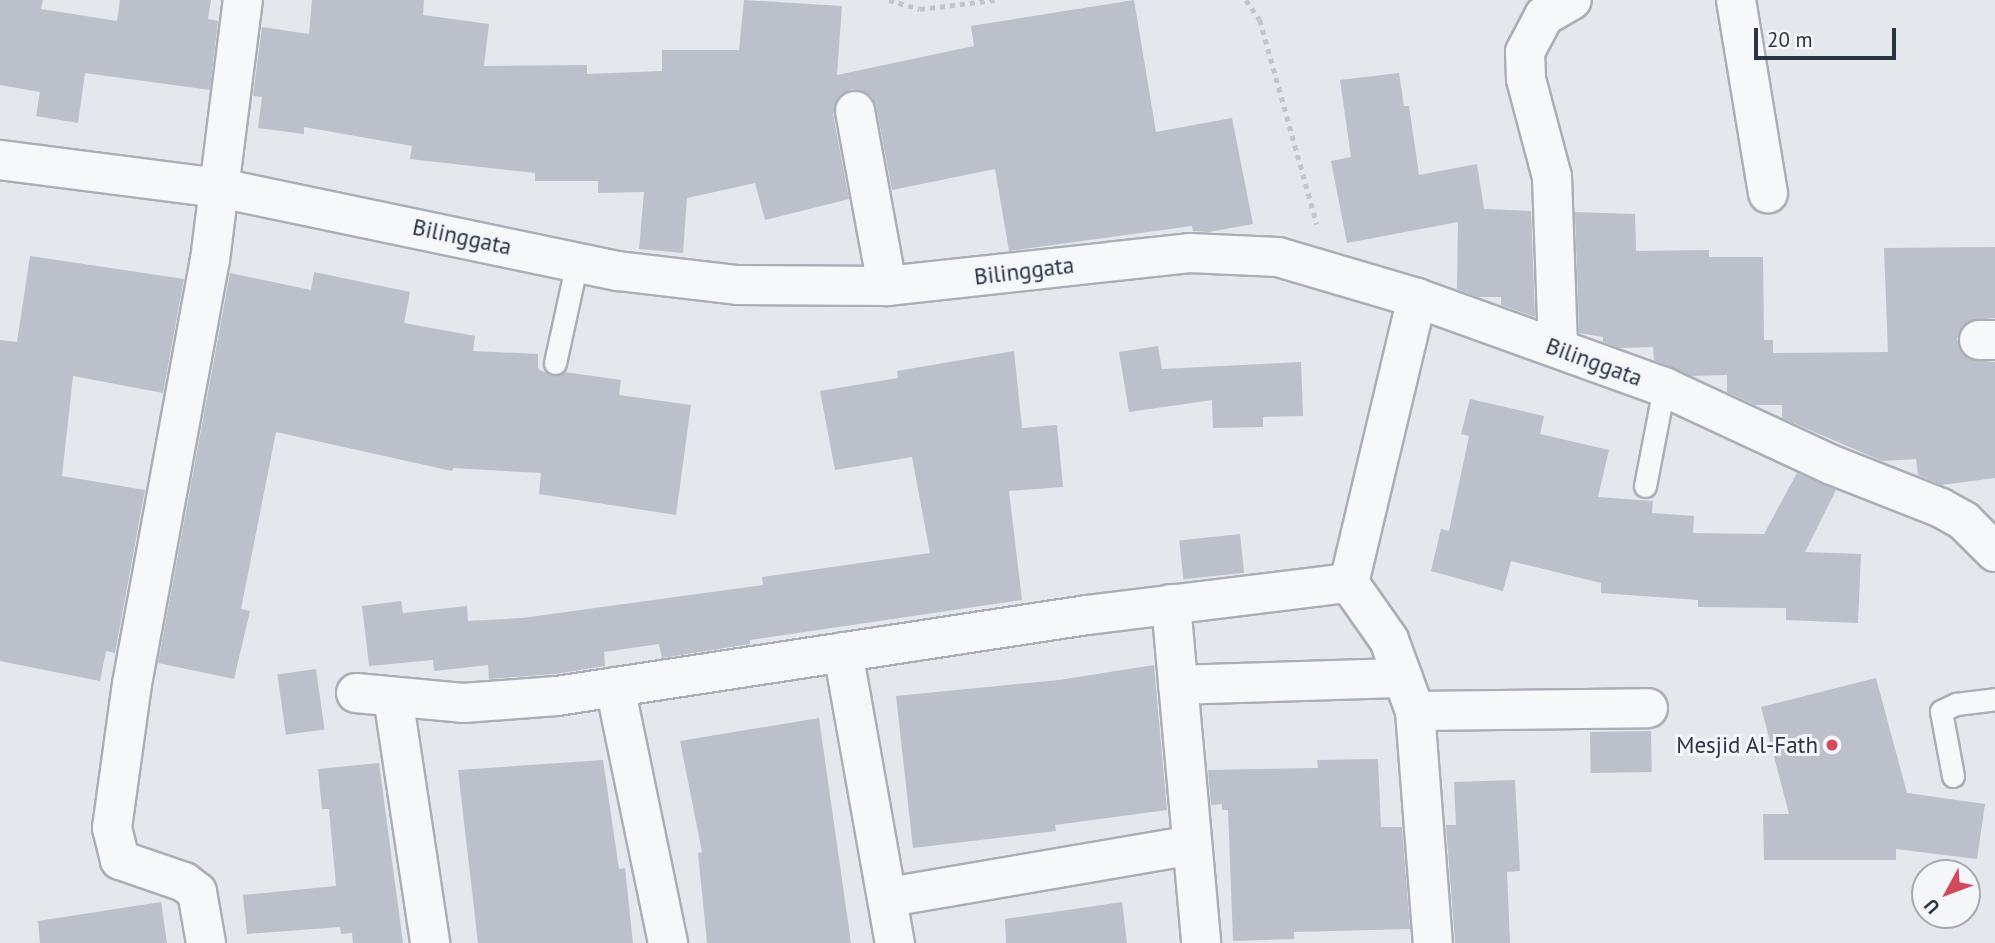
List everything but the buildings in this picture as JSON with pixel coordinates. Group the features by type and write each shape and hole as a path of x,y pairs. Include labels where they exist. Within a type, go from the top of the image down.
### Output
{"street":[{"path":"206,943 197,892 184,882 120,860 112,828 132,684 210,260 243,0"},
{"path":"1558,348 1552,177 1526,79 1525,52 1544,16 1572,0"},
{"path":"1736,0 1768,193"},
{"path":"855,111 887,286"},
{"name":"Bilinggata","path":"0,160 218,205 737,285 887,286 1189,253 1278,257 1417,298 1558,348 1662,397 1941,508 1964,522 1995,552"},
{"path":"1417,298 1349,583 1389,640 1409,694 1433,943"},
{"path":"356,693 463,703 615,687 1171,604 1349,583"},
{"path":"1171,604 1201,943"},
{"path":"843,652 890,897 895,943"},
{"path":"1178,685 1409,694 1648,708"},
{"path":"615,687 668,943"},
{"path":"393,696 430,943"},
{"path":"890,897 1192,845"}],"lane":[{"path":"555,363 577,262"},
{"path":"1645,486 1662,397"},
{"path":"1953,776 1940,720 1941,711 1956,704 1995,699"}],"path":[{"path":"889,0 920,9 996,0"},
{"path":"1246,0 1259,20 1330,272"}],"place":[{"name":"Mesjid Al-Fath","path":"1832,745"}]}
